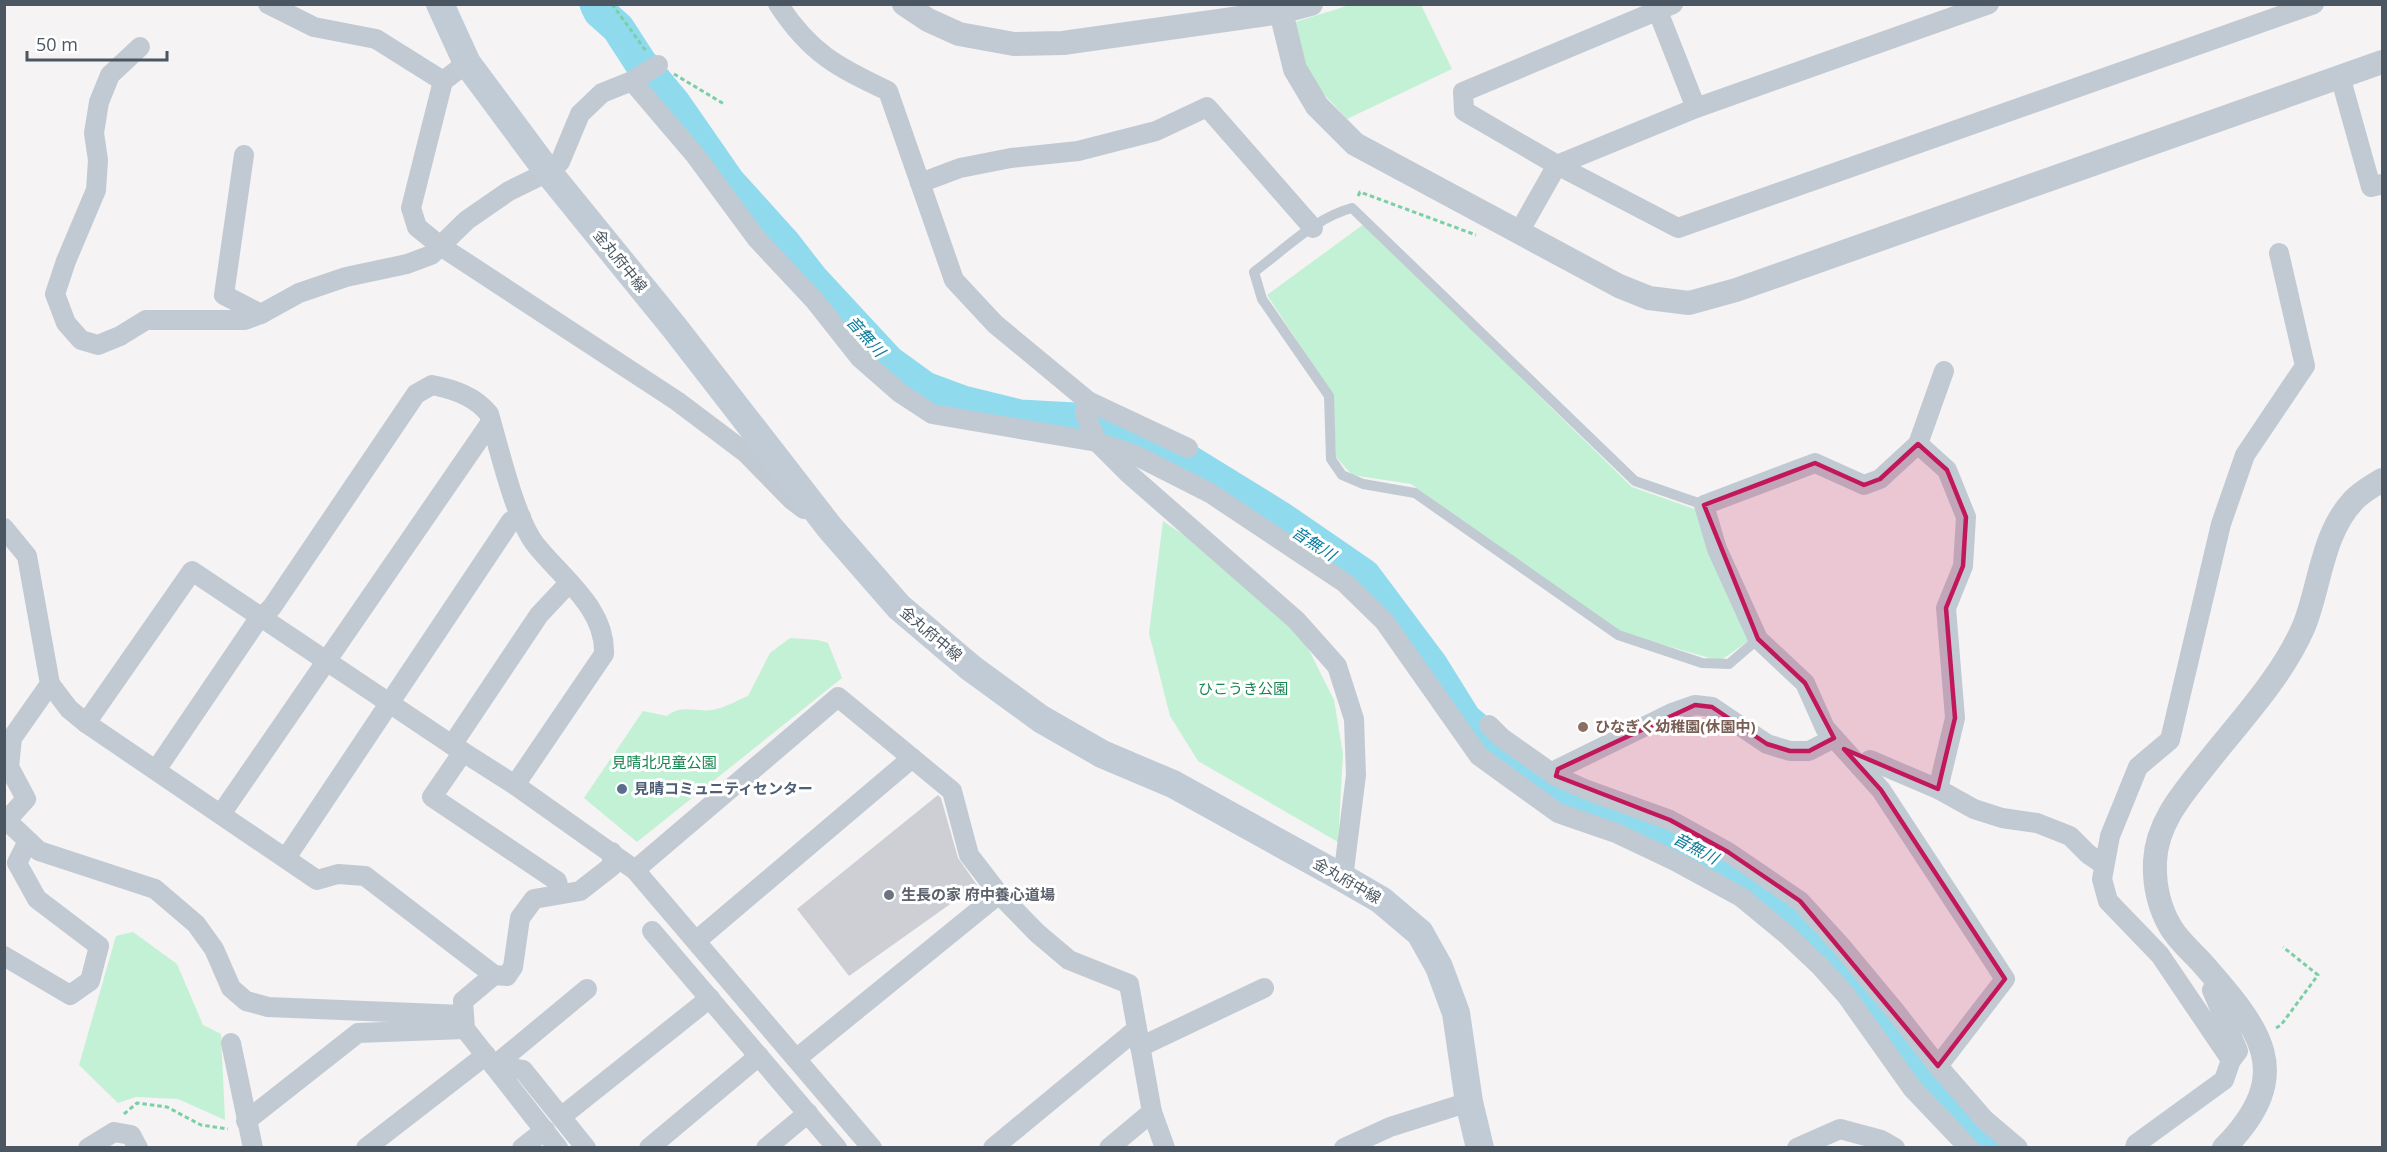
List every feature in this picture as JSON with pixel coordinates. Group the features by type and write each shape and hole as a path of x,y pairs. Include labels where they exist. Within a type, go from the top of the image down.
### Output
{"main road":[{"name":"金丸府中線","path":"440,4 467,63 548,172 674,327 830,528 899,607 971,668 1041,719 1102,754 1173,784 1343,878 1381,900 1420,933 1439,968 1456,1013 1469,1102 1480,1148"}],"street":[{"path":"268,4 314,27 376,39 443,81"},
{"path":"778,4 811,46 845,71 888,91 954,280 995,324 1086,407 1188,448"},
{"path":"904,4 928,20 959,34 1014,44 1063,43 1311,4"},
{"path":"1518,232 1557,165 1696,108 1989,4"},
{"path":"1696,108 1662,6 1463,92 1464,111 1557,165 1677,228 2314,4"},
{"path":"1280,8 1295,69 1317,106 1355,144 1618,286 1649,298 1689,303 1747,286 2382,62"},
{"path":"140,47 110,75 99,102 94,133 98,160 96,190 66,261 55,294 66,322 81,340 98,345 120,336 146,320 245,320 299,293 346,277 407,264 431,255 467,220 509,190 548,172 560,162 580,114 602,93 632,81 658,64"},
{"path":"467,63 443,81 411,208 417,227 439,245 677,401 746,453 792,500 830,528"},
{"path":"2340,76 2371,187 2382,184"},
{"path":"632,81 695,155 757,238 815,301 860,358 900,393 932,414 1097,442 1137,456 1210,493 1345,583 1384,621 1479,756 1558,813 1616,833 1675,861 1741,897 1820,966 1846,995 1912,1088 1969,1148"},
{"path":"920,183 960,168 1011,158 1078,151 1155,130 1207,107 1313,228"},
{"path":"244,155 224,295 261,314"},
{"path":"2231,1060 2160,955 2108,901 2102,879 2110,836 2138,767 2170,740 2221,524 2246,455 2305,366 2279,253"},
{"path":"1938,1066 2005,979 1881,790 1825,728 1805,683 1758,639 1718,549 1704,505 1815,463 1864,485 1880,479 1918,444 1944,371"},
{"path":"156,770 255,624 272,607 416,394 432,385 453,389 482,405 491,422 521,517 533,542 590,606 604,637 604,654 515,785"},
{"path":"1086,407 1097,442 1128,473 1296,621 1337,666 1354,719 1356,775 1343,878"},
{"path":"221,814 491,422"},
{"path":"1918,444 1947,470 1966,517 1963,566 1946,608 1955,718 1938,789"},
{"path":"2224,1148 2244,1127 2259,1102 2266,1071 2258,1036 2232,998 2170,927 2156,894 2155,859 2162,827 2178,800 2285,663 2304,626 2334,530 2353,500 2382,480"},
{"path":"286,858 511,521 521,517"},
{"path":"4,528 27,556 50,684 69,709 86,723 317,880 338,874 364,876 494,975 507,976 513,967 520,918 534,899 580,891 612,866 612,852"},
{"path":"86,723 192,572 515,785 635,870 872,1148"},
{"path":"560,894 557,881 432,797 458,748 539,615 569,583"},
{"path":"50,684 12,738 9,767 26,799 6,819 39,851 155,889 196,924 214,949 231,988 246,1001 268,1007 464,1022"},
{"path":"635,870 838,697 952,791 969,855 999,894 1037,933 1069,960 1129,984 1152,1112 1165,1148"},
{"path":"1556,776 1558,769 1672,713 1695,705 1712,707 1767,744 1790,751 1809,751 1834,738"},
{"path":"1489,724 1502,738 1556,776 1587,790 1670,820 1728,852 1800,901 1889,1002 1938,1066 1985,1120 2018,1148"},
{"path":"696,941 912,758"},
{"path":"1860,767 1870,760 1938,789 1974,809 2002,818 2037,823 2070,836 2088,854 2104,865"},
{"path":"4,956 70,995 90,981 99,946 37,899 17,863 28,841"},
{"path":"796,1059 999,894"},
{"path":"652,931 837,1148"},
{"path":"494,975 463,1001 464,1022 490,1061 558,1148"},
{"path":"2135,1148 2136,1144 2224,1080 2231,1060 2238,1051 2212,990 2218,982"},
{"path":"993,1148 1139,1038 1264,988"},
{"path":"366,1148 587,989"},
{"path":"561,1118 710,998"},
{"path":"238,1125 358,1033 464,1022"},
{"path":"231,1043 238,1125 253,1148"},
{"path":"649,1148 759,1056"},
{"path":"490,1061 523,1070 586,1148"},
{"path":"1344,1148 1390,1127 1469,1102"},
{"path":"1109,1148 1152,1112"},
{"path":"766,1148 808,1113"},
{"path":"1797,1148 1840,1129 1881,1140 1895,1148"},
{"path":"522,1148 544,1130"},
{"path":"88,1148 114,1132 131,1135 138,1148"}],"lane":[{"path":"1704,505 1635,481 1352,208 1339,211 1254,272 1262,299 1329,396 1330,459 1342,475 1363,484 1415,493 1618,635 1702,663 1729,664 1758,639"}],"path":[{"path":"1352,208 1360,192 1481,237"},
{"path":"2258,1036 2281,1025 2318,975 2283,947"},
{"path":"114,1132 124,1114 136,1103 167,1107 201,1125 238,1125"}],"highlighted area":[{"path":"1918,444 1947,470 1966,517 1963,566 1946,608 1955,718 1938,789 1844,749 1881,790 2005,979 1938,1066 1800,901 1728,852 1670,820 1556,776 1558,769 1695,705 1712,707 1767,744 1790,751 1809,751 1834,738 1805,683 1758,639 1704,505 1815,463 1864,485 1880,479"}],"green space":[{"path":"1350,5 1421,5 1452,69 1347,119 1307,76 1292,23"},
{"path":"1364,224 1632,487 1700,511 1751,639 1720,661 1619,632 1411,484 1352,475 1336,457 1333,395 1267,295"},
{"name":"ひこうき公園","path":"1163,521 1206,550 1304,640 1334,700 1343,754 1338,842 1198,761 1170,716 1149,633"},
{"name":"見晴北児童公園","path":"790,638 828,643 842,678 637,842 584,798 643,711 667,716 685,709 717,709 748,696 770,653"},
{"path":"133,932 177,964 203,1025 221,1034 225,1120 178,1099 136,1097 118,1103 79,1065 116,936"}],"building":[{"name":"生長の家 府中養心道場","path":"938,795 941,798 958,858 977,885 849,976 797,909"}],"waterway":[{"name":"音無川","path":"596,4 600,12 618,28 640,62 674,103 728,181 784,243 812,279 889,362 925,388 963,402 1020,416 1075,419 1141,440 1187,460 1281,518 1364,575 1432,666 1465,719 1536,779 1589,808 1655,826 1735,869 1795,916 1909,1051 1998,1148"}],"place":[{"name":"ひなぎく幼稚園(休園中)","path":"1583,727"},
{"name":"見晴コミュニティセンター","path":"622,789"},
{"name":"生長の家 府中養心道場","path":"889,895"}]}
